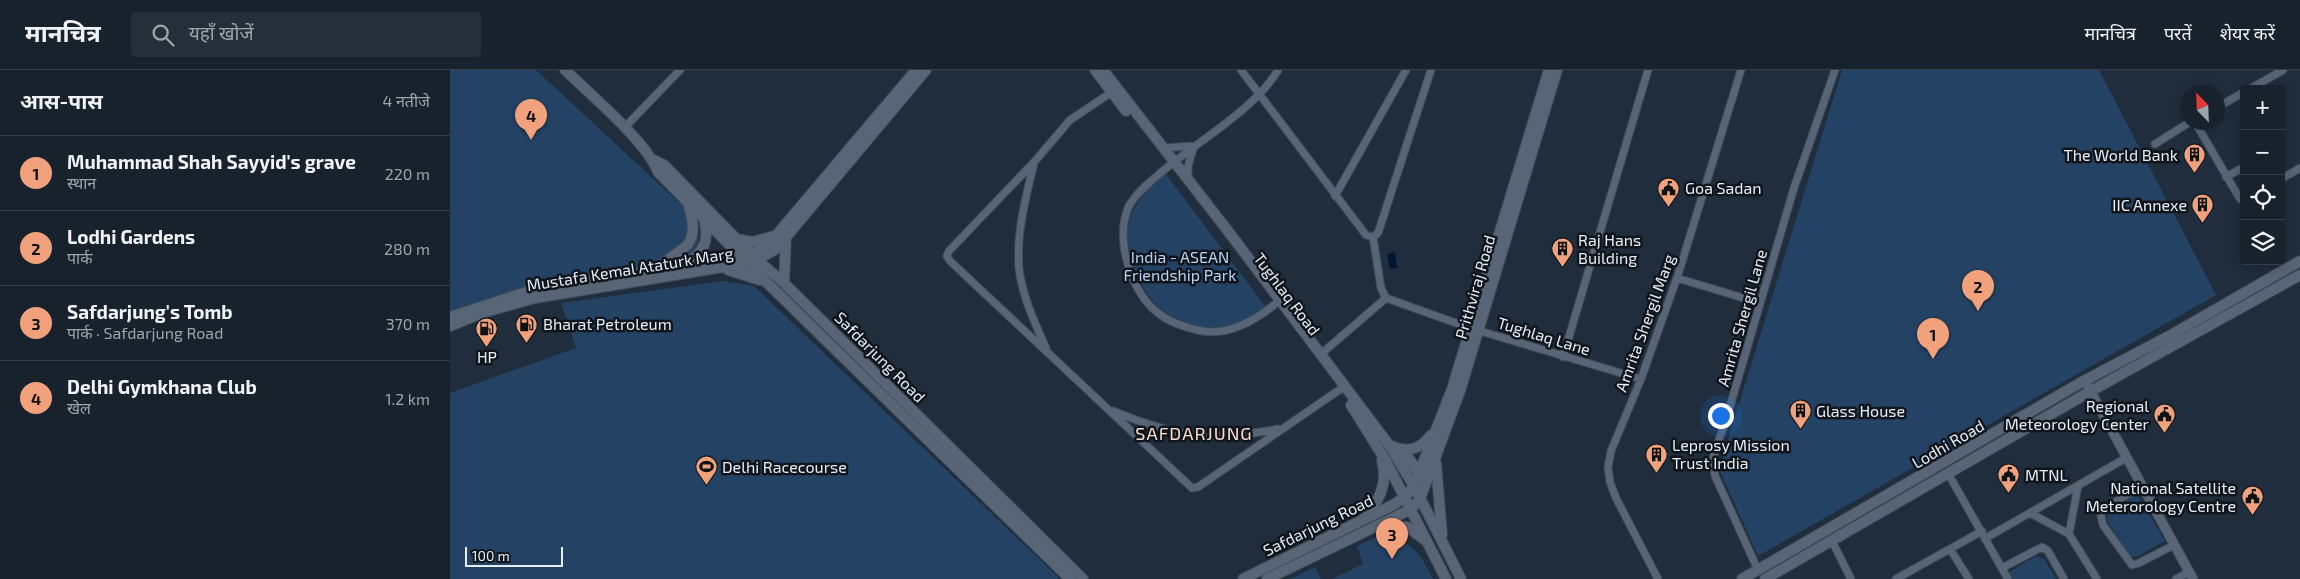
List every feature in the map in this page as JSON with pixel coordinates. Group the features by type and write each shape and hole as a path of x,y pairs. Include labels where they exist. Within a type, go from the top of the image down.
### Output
{"main road":[{"name":"Safdarjung Road","path":"566,70 654,160 664,165 736,238 765,282 1070,579"},
{"path":"750,259 776,249 786,236 793,221 916,70"},
{"path":"750,259 793,221 926,70"},
{"name":"Tughlaq Road","path":"1094,70 1114,90 1163,148 1171,164 1188,179 1278,302 1322,354 1405,497 1446,579"},
{"name":"Tughlaq Road","path":"1103,70 1114,90 1388,444 1414,486 1462,579"},
{"name":"Prithviraj Road","path":"1411,508 1420,499 1460,391 1474,329 1549,70"},
{"name":"Prithviraj Road","path":"1405,497 1414,486 1474,329 1557,70"},
{"name":"Safdarjung Road","path":"654,160 658,172 688,203 750,259 784,283 1083,579"},
{"path":"660,268 668,258 685,248 690,242 693,223 688,203"},
{"path":"682,266 696,257 706,244 704,218"},
{"path":"736,238 752,242 775,236"},
{"path":"784,283 786,236"},
{"name":"Mustafa Kemal Ataturk Marg","path":"450,317 532,290 660,268 750,259"},
{"name":"Mustafa Kemal Ataturk Marg","path":"450,326 482,313 535,298 717,268 750,259"},
{"name":"Lodhi Road","path":"1742,579 2085,381 2300,261"},
{"path":"717,268 742,273 765,282"},
{"name":"Lodhi Road","path":"1765,579 1949,475 2091,391 2300,275"},
{"path":"1388,444 1402,449 1418,448 1436,428"},
{"path":"1402,449 1419,473"},
{"path":"1363,520 1376,504 1383,489 1384,470 1379,450"},
{"path":"1436,459 1443,542"},
{"name":"Safdarjung Road","path":"1243,579 1363,520 1405,497"},
{"name":"Safdarjung Road","path":"1267,579 1374,528 1411,508"},
{"path":"1374,528 1407,527 1429,544"},
{"path":"1308,547 1312,557"}],"street":[{"path":"624,128 680,70"},
{"path":"1241,70 1335,196 1366,235 1373,237"},
{"path":"1278,70 1260,95 1142,189 1128,208 1124,228 1123,249 1129,270 1138,290 1149,306 1163,318 1181,327 1211,333 1224,332 1240,326 1278,302"},
{"path":"1335,196 1406,70"},
{"path":"1373,237 1378,233 1431,70"},
{"path":"1563,357 1648,70"},
{"name":"Amrita Shergil Marg","path":"1658,579 1616,498 1610,482 1608,467 1612,451 1641,379 1677,278 1741,70"},
{"name":"Amrita Shergil Lane","path":"1758,570 1714,476 1712,464 1794,188 1835,70"},
{"path":"2257,85 2283,70"},
{"path":"1114,90 1070,120 1035,162 949,251 947,256 950,261 1189,487 1195,488 1343,388"},
{"path":"2225,103 2240,94"},
{"path":"2155,144 2180,128"},
{"path":"2200,130 2240,199"},
{"path":"1163,148 1194,146"},
{"path":"1188,179 1188,166 1194,146"},
{"path":"1035,162 1022,222 1019,248 1020,270 1030,311 1047,351"},
{"path":"2285,177 2300,168"},
{"path":"2226,177 2240,169"},
{"path":"1322,354 1386,298 1381,288 1373,237"},
{"path":"1677,278 1760,303"},
{"name":"Tughlaq Lane","path":"1386,298 1474,329 1641,379"},
{"path":"2085,381 2140,486 2191,575 2176,579"},
{"path":"1108,409 1151,426 1195,436 1223,436 1281,429"},
{"path":"1986,538 2126,458"},
{"path":"1949,475 2008,579"},
{"path":"2069,534 2078,486"},
{"path":"2140,486 2104,509 2100,516 2103,525 2132,565 2174,544"},
{"path":"2030,513 2069,534 2097,579"},
{"path":"1896,579 1982,531"},
{"path":"1832,541 1851,579"},
{"path":"2002,568 2042,547 2048,551 2064,579"},
{"path":"1950,549 1968,579"}],"green space":[{"path":"450,70 536,70 688,211 699,229 698,246 683,261 536,284 450,313"},
{"path":"1842,70 2099,70 2216,295 1758,556 1719,469"},
{"name":"India - ASEAN Friendship Park","path":"1165,173 1266,307 1243,321 1230,326 1202,328 1187,325 1175,319 1154,302 1138,278 1133,264 1128,227 1137,203"},
{"name":"Delhi Racecourse","path":"724,281 754,286 1060,579 450,579 450,393 576,348 561,303"},
{"path":"2137,494 2165,541 2136,557 2129,556 2107,520 2109,511"},
{"path":"1381,535 1408,544 1423,561 1433,579 1332,579 1363,564 1357,546"},
{"path":"2036,556 2044,559 2056,579 2013,579 2009,572"},
{"path":"1315,567 1321,579 1290,579"}],"shaded area":[{"path":"1395,252 1397,268 1390,269 1387,254"}],"place":[{"name":"Delhi Gymkhana Club","path":"531,140"},
{"name":"The World Bank","path":"2194,174"},
{"name":"Goa Sadan","path":"1669,207"},
{"name":"IIC Annexe","path":"2203,224"},
{"name":"Raj Hans Building","path":"1562,268"},
{"name":"Lodhi Gardens","path":"1978,311"},
{"name":"Bharat Petroleum","path":"527,343"},
{"name":"HP","path":"487,347"},
{"name":"Muhammad Shah Sayyid's grave","path":"1933,359"},
{"name":"Glass House","path":"1800,430"},
{"name":"Regional Meteorology Center","path":"2165,434"},
{"name":"Leprosy Mission Trust India","path":"1656,473"},
{"name":"Delhi Racecourse","path":"706,486"},
{"name":"MTNL","path":"2009,494"},
{"name":"National Satellite Meterorology Centre","path":"2252,516"},
{"name":"Safdarjung's Tomb","path":"1392,559"}],"district":[{"name":"SAFDARJUNG","path":"1194,434"}]}
